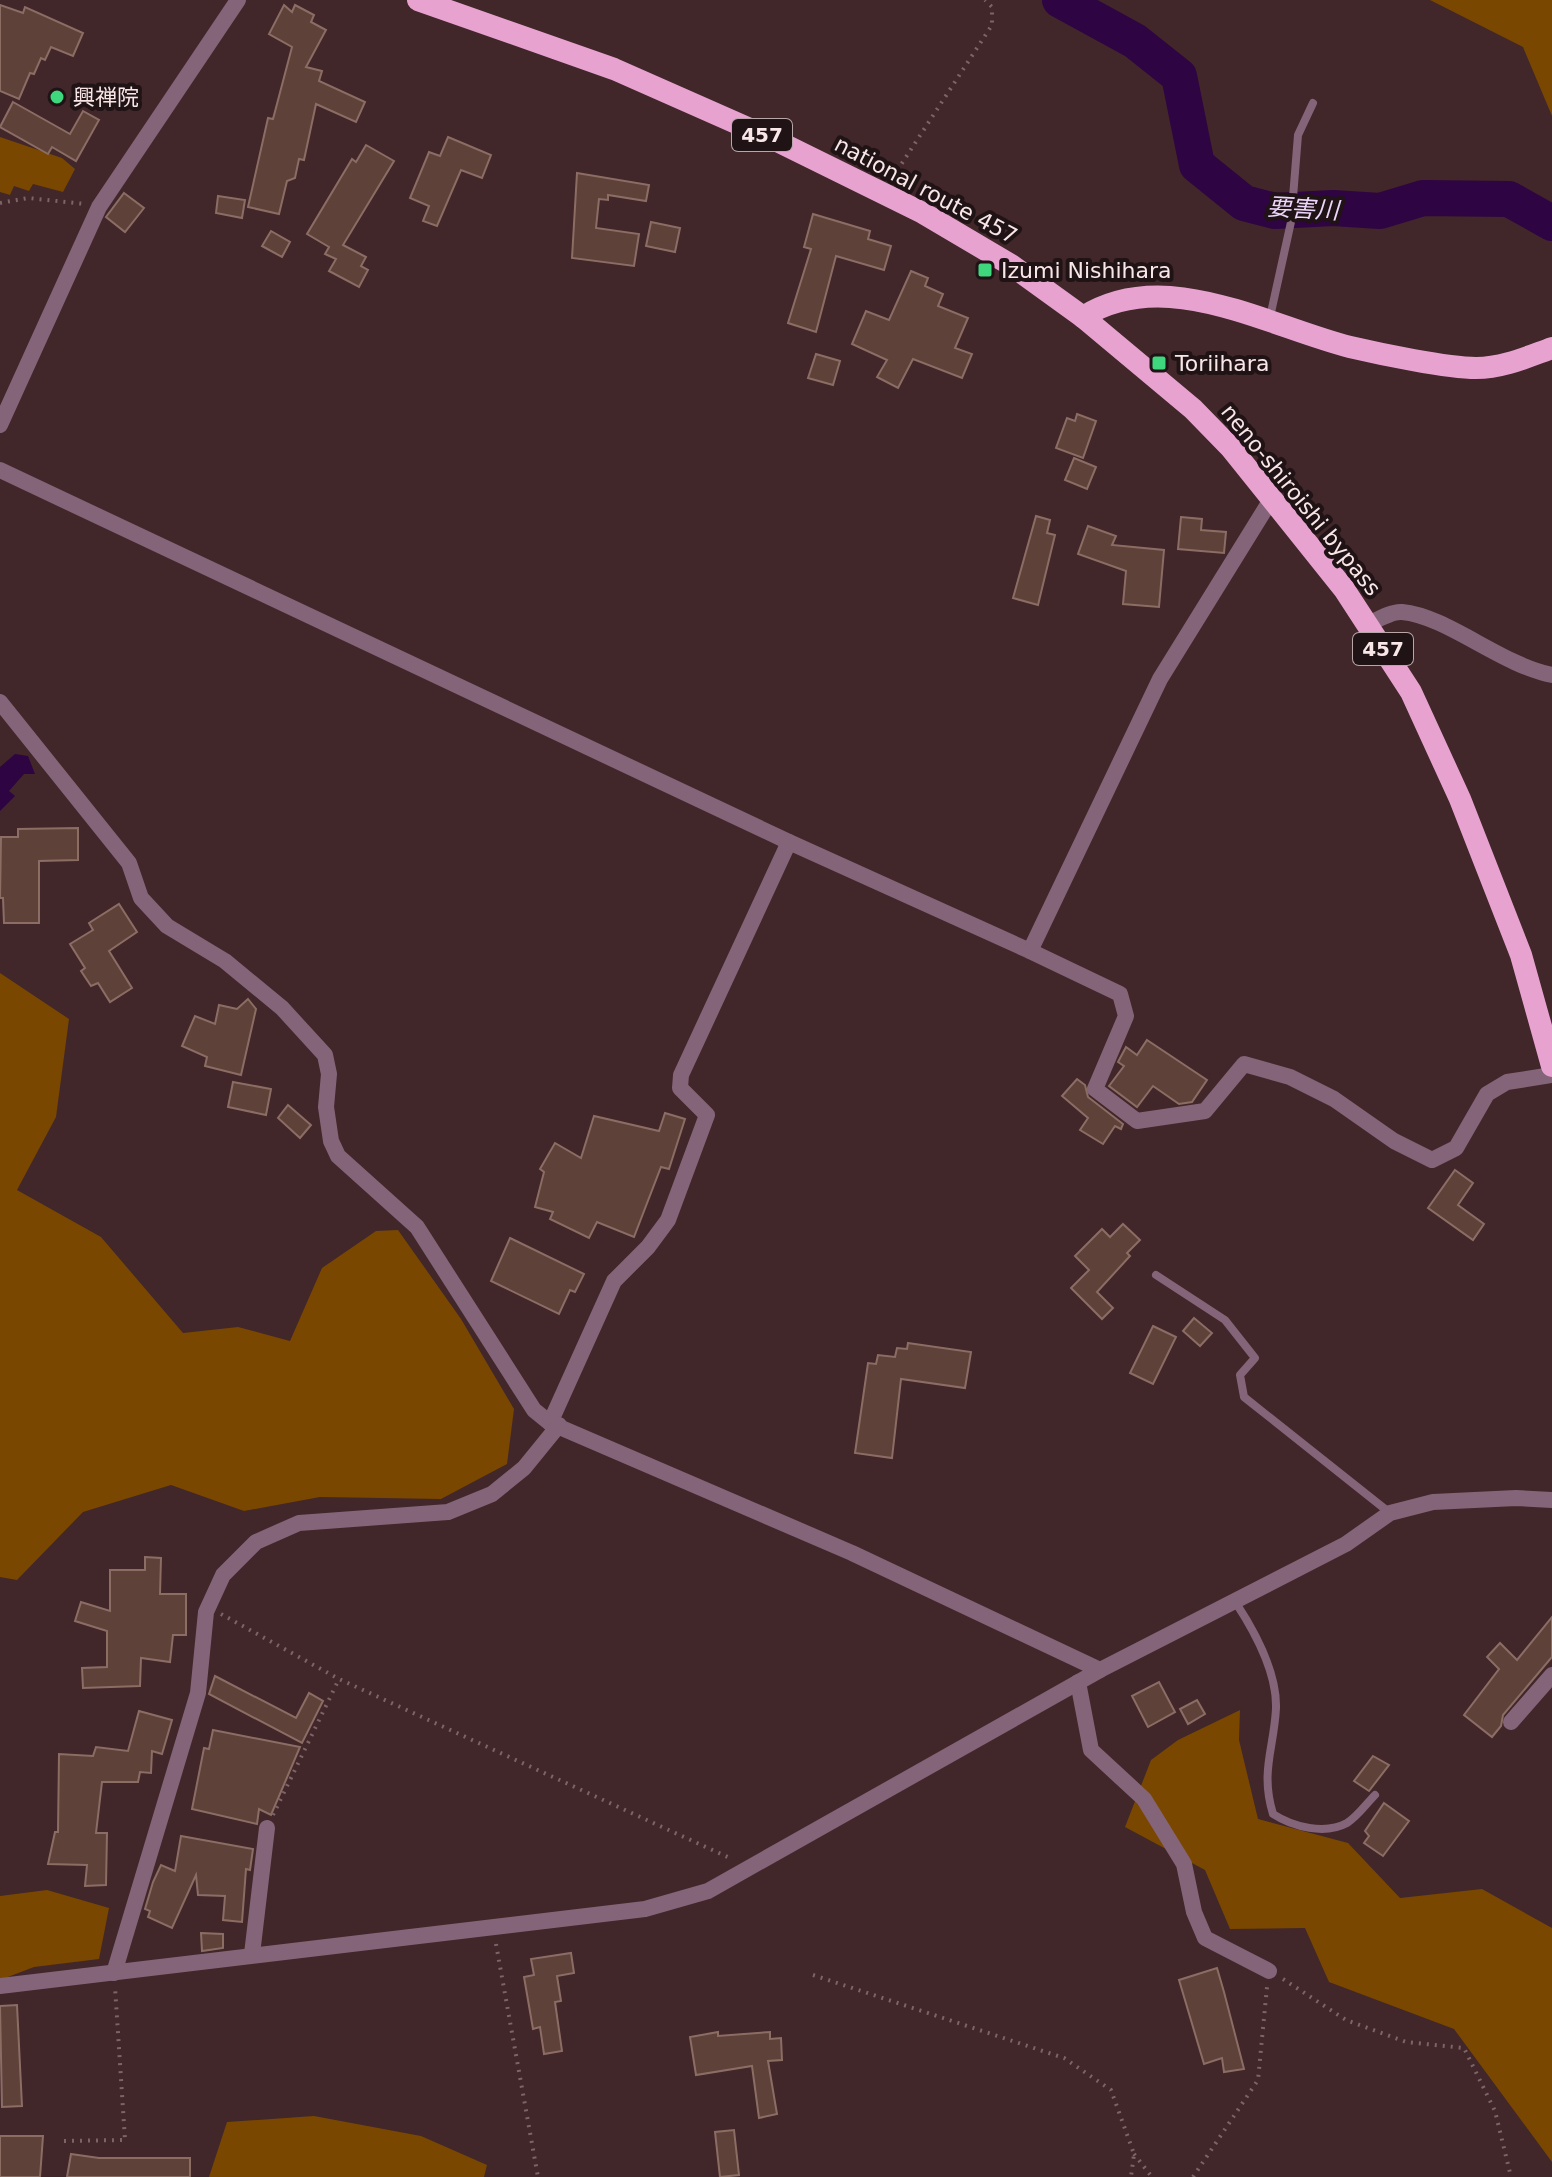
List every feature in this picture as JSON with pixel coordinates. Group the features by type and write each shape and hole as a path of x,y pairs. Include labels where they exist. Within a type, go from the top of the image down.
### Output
{"highway":[{"name":"national route 457","path":"418,0 614,69 775,140 958,232 1083,317"},
{"path":"1083,317 1103,304 1138,298 1204,302 1352,347 1475,368 1507,365 1552,348"},
{"name":"neno-shiroishi bypass","path":"1083,317 1193,409 1272,498 1344,589 1411,692 1460,799 1521,955 1552,1066"}],"street":[{"path":"0,425 99,207 238,0"},
{"path":"0,470 789,842 1120,994 1126,1016 1095,1089 1137,1121 1205,1111 1244,1064 1290,1077 1323,1093 1394,1141 1432,1160 1456,1148 1487,1094 1507,1082 1552,1075"},
{"path":"1030,951 1160,679 1272,498"},
{"path":"1367,625 1399,611 1423,617 1529,670 1552,675"},
{"path":"0,702 129,863 141,898 167,926 225,961 271,998 325,1055 329,1074 326,1107 331,1141 338,1156 417,1227 520,1391 554,1424 852,1553 1100,1670"},
{"path":"114,1973 198,1693 208,1607 223,1575 256,1542 299,1523 448,1512 492,1494 524,1468 554,1424 614,1281 648,1247 668,1220 707,1115 680,1088 681,1075 789,842"},
{"path":"0,1986 645,1909 708,1891 1100,1670 1346,1544 1390,1513 1433,1502 1516,1498 1552,1500"},
{"path":"1511,1722 1552,1675"},
{"path":"1078,1682 1091,1750 1144,1799 1184,1864 1194,1912 1205,1938 1269,1971"},
{"path":"252,1954 267,1828"}],"lane":[{"path":"1269,322 1291,222 1298,135 1313,103"},
{"path":"1156,1275 1225,1320 1255,1358 1240,1375 1244,1397 1390,1513"},
{"path":"1236,1603 1260,1639 1276,1706 1266,1790 1273,1814 1304,1827 1329,1827 1348,1822 1375,1795"}],"path":[{"path":"883,194 992,25 992,7 985,0"},
{"path":"0,203 53,199 99,207"},
{"path":"208,1607 339,1679 750,1867"},
{"path":"267,1828 339,1679"},
{"path":"492,1926 538,2177"},
{"path":"1193,2177 1258,2080 1269,1971 1346,2020 1406,2042 1464,2048 1495,2111 1511,2177"},
{"path":"64,2141 125,2140 114,1973"},
{"path":"813,1975 1064,2058 1111,2090 1134,2154 1152,2177"},
{"path":"1131,2177 1134,2154"}],"shaded area":[{"path":"1430,0 1552,0 1552,116 1523,47"},
{"path":"0,137 62,158 75,169 63,192 33,184 29,191 14,186 10,195 0,192"},
{"path":"15,754 28,756 35,774 24,774 9,791 15,796 0,811 0,767"},
{"path":"0,973 69,1019 56,1117 17,1190 101,1237 183,1333 238,1327 290,1341 322,1268 376,1231 398,1230 461,1319 514,1409 507,1464 441,1499 320,1497 244,1511 171,1485 83,1512 17,1580 0,1577"},
{"path":"1240,1710 1239,1740 1258,1819 1348,1843 1400,1898 1482,1889 1552,1928 1552,2162 1454,2029 1329,1982 1305,1928 1230,1929 1205,1870 1125,1827 1151,1760 1178,1740"},
{"path":"47,1890 109,1908 99,1959 34,1967 0,1980 0,1896"},
{"path":"314,2116 421,2136 487,2165 484,2177 209,2177 227,2122"}],"building":[{"path":"0,5 23,13 25,7 83,33 73,56 51,47 45,60 41,58 34,74 30,73 19,99 0,91"},
{"path":"284,5 292,12 295,5 314,15 311,22 326,30 306,67 322,71 319,81 365,102 356,122 316,104 304,160 299,159 295,178 287,181 279,214 248,207 268,118 273,119 292,47 269,34"},
{"path":"13,102 70,134 83,111 99,120 76,161 52,147 48,154 0,127"},
{"path":"448,137 491,155 482,178 461,170 437,226 423,221 429,206 410,198 429,152 440,156"},
{"path":"366,145 394,161 343,245 366,257 361,266 368,270 359,287 329,271 336,259 325,254 329,247 307,234 352,159 356,162"},
{"path":"577,173 649,185 646,201 608,195 608,200 599,199 596,228 639,234 634,266 572,258"},
{"path":"124,193 144,208 125,232 106,217"},
{"path":"218,196 245,200 242,218 216,213"},
{"path":"813,214 870,231 868,239 891,246 884,270 836,256 816,332 788,323 811,249 804,247"},
{"path":"651,222 680,228 675,252 646,246"},
{"path":"271,231 290,242 282,257 262,246"},
{"path":"911,271 928,278 925,286 943,294 938,306 968,318 955,348 972,354 962,378 913,359 898,388 877,377 887,360 852,344 866,311 889,320"},
{"path":"816,354 840,361 833,385 808,378"},
{"path":"1077,414 1096,421 1083,458 1056,448 1067,418 1075,421"},
{"path":"1074,458 1096,467 1087,489 1065,480"},
{"path":"1036,516 1050,520 1047,533 1055,535 1038,605 1013,598"},
{"path":"1181,517 1202,519 1201,530 1226,532 1224,553 1178,549"},
{"path":"1088,526 1116,536 1112,545 1164,550 1159,607 1123,604 1126,571 1078,554"},
{"path":"78,828 78,860 39,861 39,923 4,923 3,898 0,898 1,837 18,837 18,829"},
{"path":"119,904 137,932 109,951 132,988 110,1002 98,983 91,986 81,971 85,968 70,944 93,930 89,923"},
{"path":"248,999 256,1009 241,1075 205,1066 207,1057 182,1046 195,1016 215,1024 219,1005 237,1009"},
{"path":"1147,1040 1207,1080 1192,1102 1179,1104 1153,1086 1137,1107 1109,1086 1124,1066 1118,1062 1126,1047 1137,1055"},
{"path":"1077,1079 1085,1085 1088,1097 1123,1124 1121,1129 1115,1126 1103,1144 1080,1130 1088,1118 1062,1096"},
{"path":"233,1082 271,1089 266,1115 228,1107"},
{"path":"288,1105 311,1125 300,1138 278,1118"},
{"path":"665,1113 685,1119 669,1169 661,1167 634,1237 597,1222 589,1238 550,1219 553,1212 535,1207 544,1172 540,1169 555,1143 581,1158 594,1116 659,1131"},
{"path":"1455,1170 1473,1183 1458,1205 1484,1224 1473,1240 1428,1208"},
{"path":"1123,1224 1140,1240 1127,1253 1130,1256 1097,1292 1113,1308 1102,1319 1071,1288 1089,1270 1075,1256 1102,1229 1110,1237"},
{"path":"510,1238 584,1274 575,1292 570,1290 559,1314 491,1281"},
{"path":"1194,1318 1212,1333 1200,1346 1183,1331"},
{"path":"1153,1326 1176,1337 1153,1384 1130,1373"},
{"path":"908,1343 971,1352 965,1388 901,1379 892,1458 855,1453 868,1363 876,1364 878,1355 895,1357 897,1348 907,1349"},
{"path":"145,1557 161,1558 160,1594 186,1594 186,1635 173,1635 170,1662 141,1658 140,1686 83,1688 82,1668 107,1667 107,1631 75,1621 81,1602 110,1611 110,1570 145,1570"},
{"path":"1552,1617 1552,1657 1503,1715 1501,1726 1492,1737 1464,1715 1499,1669 1487,1657 1500,1643 1517,1660"},
{"path":"215,1676 296,1718 309,1693 323,1701 302,1743 209,1694"},
{"path":"1159,1682 1175,1712 1148,1727 1132,1696"},
{"path":"1197,1700 1205,1714 1188,1724 1180,1709"},
{"path":"139,1711 172,1720 162,1754 152,1751 151,1773 140,1772 138,1782 102,1782 96,1833 107,1833 106,1885 85,1886 87,1865 48,1864 55,1832 58,1832 59,1754 93,1756 96,1747 128,1751"},
{"path":"213,1730 300,1747 271,1815 259,1809 257,1824 192,1809 204,1748 209,1749"},
{"path":"1373,1756 1389,1765 1369,1791 1354,1781"},
{"path":"1384,1803 1409,1821 1383,1856 1364,1843 1369,1836 1365,1831"},
{"path":"181,1836 253,1849 250,1870 246,1869 242,1922 223,1920 225,1896 198,1895 196,1875 172,1928 148,1917 150,1911 145,1909 153,1882 161,1865 175,1871"},
{"path":"201,1933 223,1934 223,1948 202,1951"},
{"path":"571,1953 574,1973 557,1976 561,2001 555,2002 562,2051 544,2054 540,2027 533,2029 524,1977 534,1975 531,1959"},
{"path":"1217,1968 1244,2069 1224,2072 1222,2058 1204,2064 1179,1980"},
{"path":"17,2005 22,2106 2,2107 0,2006"},
{"path":"718,2032 718,2036 770,2032 770,2039 781,2038 782,2060 768,2061 777,2114 759,2118 752,2066 696,2075 690,2037"},
{"path":"734,2130 739,2175 720,2177 715,2132"},
{"path":"0,2136 43,2136 40,2177 0,2177"},
{"path":"71,2154 99,2158 190,2158 190,2177 67,2177"}],"waterway":[{"name":"要害川","path":"1060,0 1135,41 1179,76 1197,165 1244,203 1275,211 1333,208 1380,211 1423,198 1509,199 1552,223"}],"place":[{"name":"興禅院","path":"57,97"},
{"name":"Izumi Nishihara","path":"985,270"},
{"name":"Toriihara","path":"1159,363"}]}
